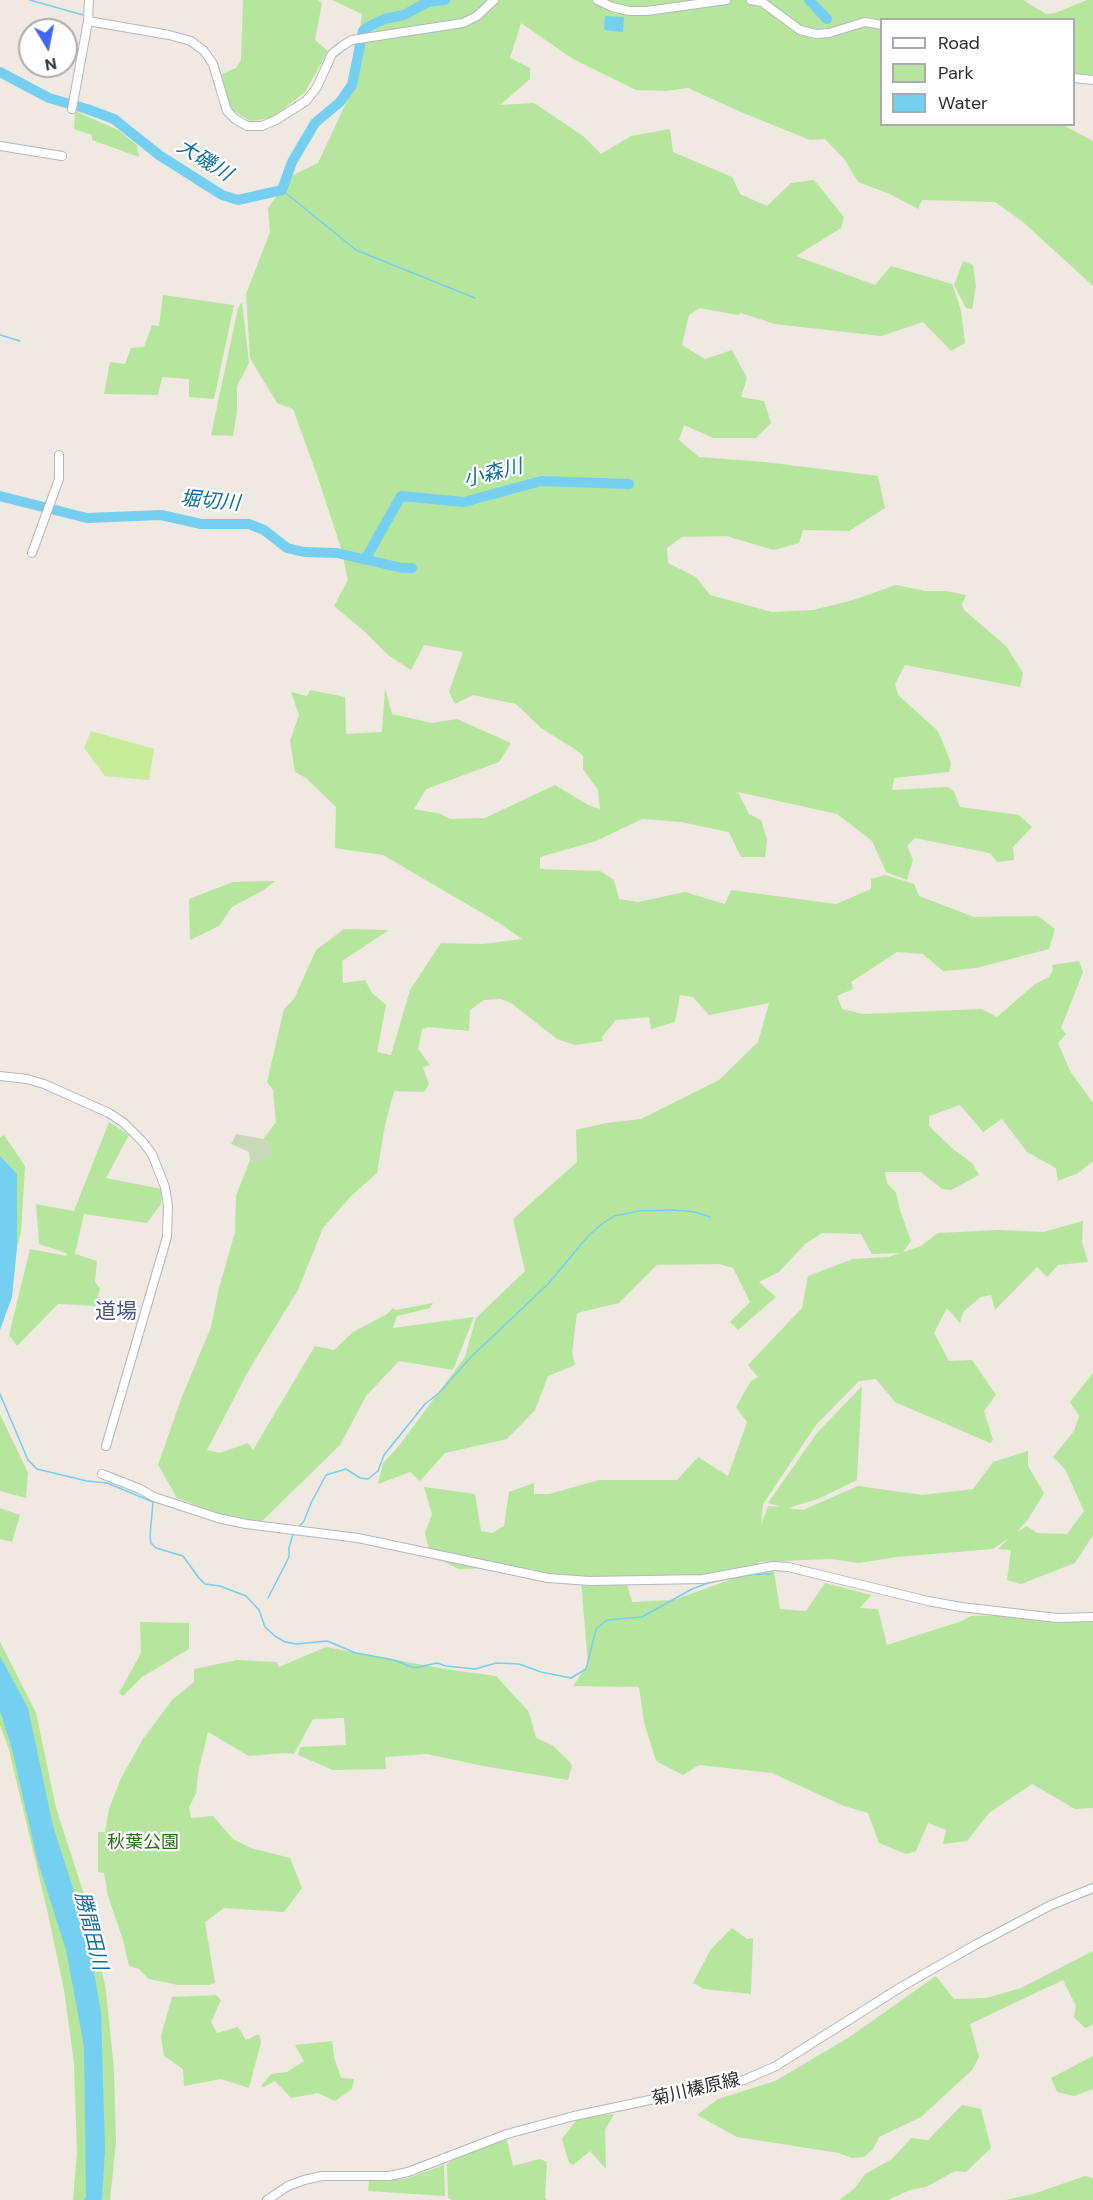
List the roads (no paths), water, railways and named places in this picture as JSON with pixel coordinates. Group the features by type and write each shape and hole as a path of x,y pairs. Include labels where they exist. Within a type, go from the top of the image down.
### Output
{"main road":[{"name":"菊川榛原線","path":"267,2200 288,2186 304,2180 322,2176 389,2176 408,2172 507,2134 574,2116 744,2080 776,2066 901,1987 975,1945 1051,1905 1093,1888"}],"street":[{"path":"72,109 88,21 89,0"},
{"path":"88,21 191,41 204,51 213,64 227,111 246,126 262,126 306,101 317,87 332,54 352,40 463,23 477,16 494,0"},
{"path":"597,0 629,11 647,11 726,0"},
{"path":"751,0 762,2 800,30 816,34 829,33 865,22 880,25"},
{"path":"1075,78 1093,80"},
{"path":"0,146 62,156"},
{"path":"32,553 59,479 59,455"},
{"path":"0,1076 44,1084 109,1113 124,1123 152,1154 165,1187 168,1206 167,1237 106,1446"},
{"path":"102,1474 154,1497 218,1518 358,1538 497,1568 573,1581 703,1579 754,1569 788,1567 961,1607 1057,1618 1093,1617"}],"water":[{"path":"605,16 624,17 623,32 604,30"},
{"path":"0,1156 17,1174 17,1248 12,1297 0,1330"},
{"path":"0,1656 28,1708 53,1826 87,1932 101,2012 105,2149 102,2200 84,2200 86,2196 84,2046 66,1950 37,1859 12,1749 0,1711"}],"waterway":[{"path":"30,0 83,15"},
{"name":"大磯川","path":"0,72 49,98 114,119 159,155 222,195 238,200 282,190 292,162 315,123 340,102 352,85 363,31 384,19 404,15 428,2 445,0"},
{"name":"大磯川","path":"809,0 827,19"},
{"path":"282,190 356,250 475,298"},
{"path":"0,335 20,341"},
{"name":"小森川","path":"366,558 401,496 464,502 541,481 629,484"},
{"name":"堀切川","path":"0,496 87,518 161,515 201,524 249,524 264,530 287,548 304,552 337,553 402,568 412,568"},
{"path":"298,1528 304,1521 326,1475 346,1469 360,1478 368,1479 378,1471 384,1455 425,1404 439,1393 471,1357 548,1284 589,1235 602,1224 614,1216 639,1211 673,1210 695,1212 710,1217"},
{"path":"0,1394 28,1460 37,1469 87,1481 107,1483 153,1502 151,1543 156,1548 183,1556 205,1584 220,1586 246,1596 259,1610 265,1627 285,1642 297,1644 327,1641 356,1653 394,1660 414,1668 437,1663 475,1669 496,1663 519,1664 541,1672 571,1678 586,1669 596,1629 607,1620 642,1617 692,1589 740,1576"},
{"path":"268,1598 289,1557 293,1534"},
{"path":"744,1575 771,1574"}],"district":[{"name":"道場","path":"116,1312"}],"park label":[{"name":"秋葉公園","path":"143,1843"}],"water label":[{"name":"勝間田川","path":"90,1931"}]}
